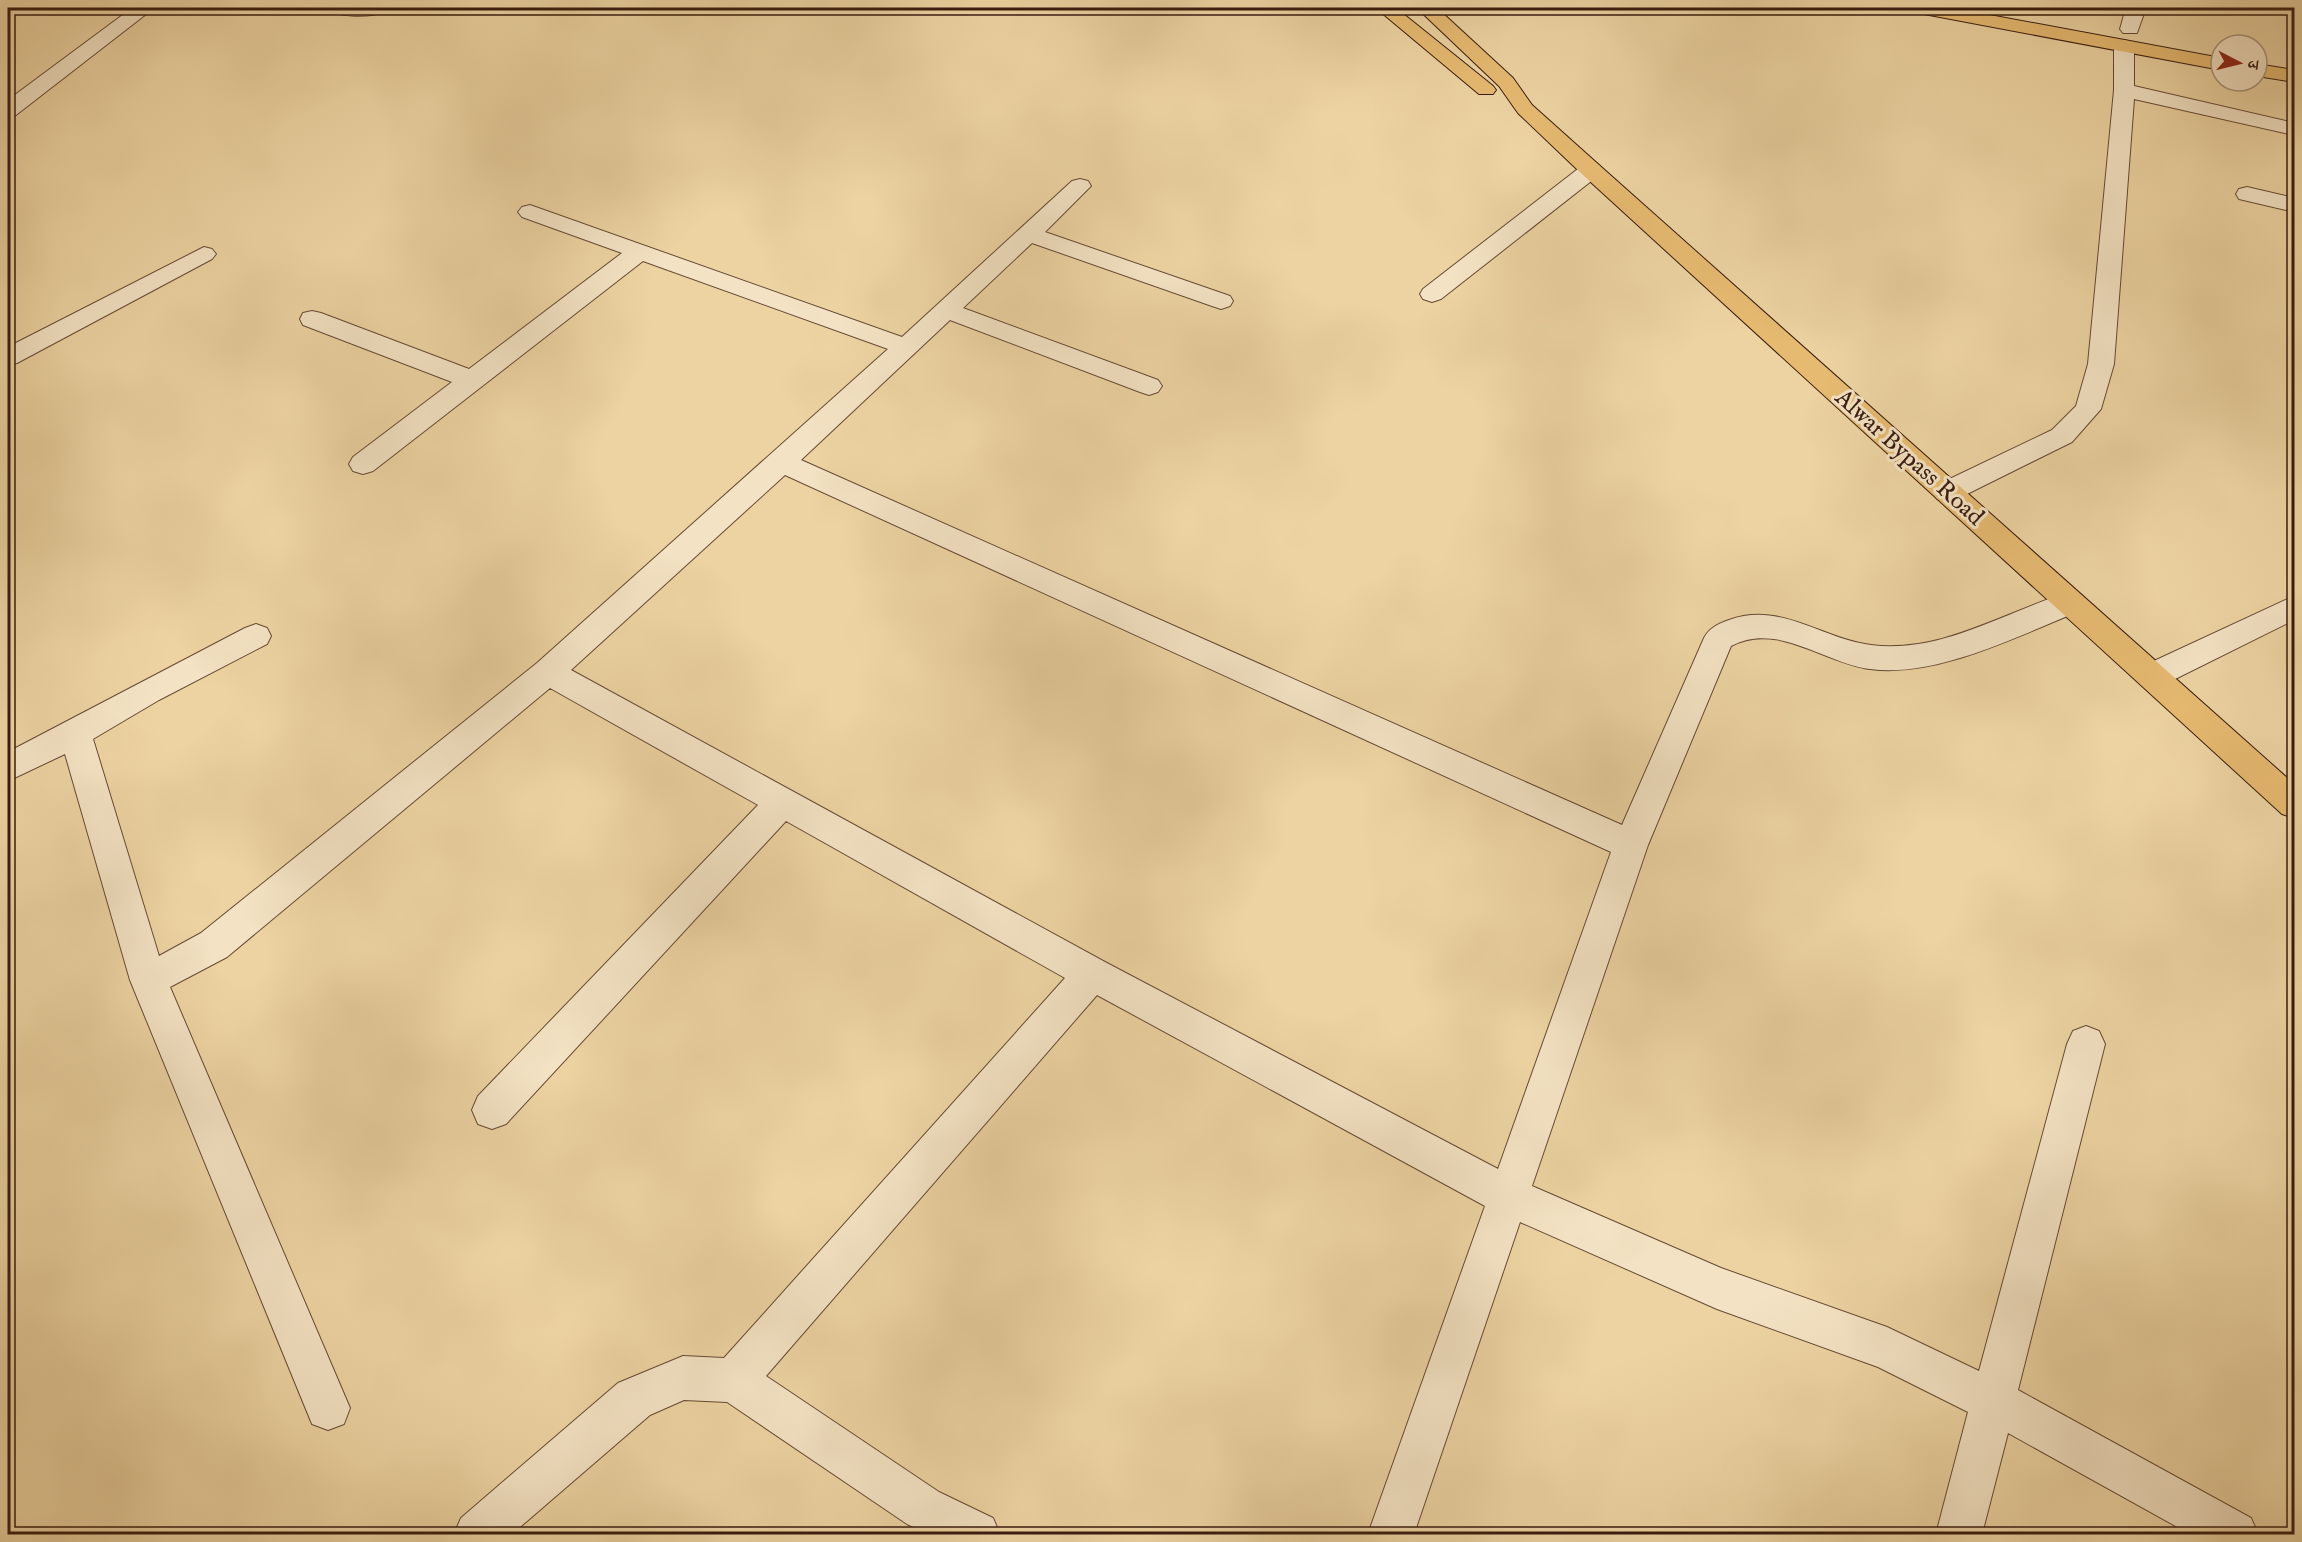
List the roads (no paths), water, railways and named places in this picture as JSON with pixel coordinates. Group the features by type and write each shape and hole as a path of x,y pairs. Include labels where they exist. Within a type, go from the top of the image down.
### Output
{"highway":[{"name":"Alwar Bypass Road","path":"1385,8 1491,94 1525,109"},
{"name":"Alwar Bypass Road","path":"1426,8 1506,82 1525,109 1591,170 2069,603 2295,804"},
{"path":"1924,8 1974,12 2127,37 2209,45"},
{"path":"2020,8 2209,61"},
{"path":"2269,53 2295,57"},
{"path":"2269,72 2295,76"}],"street":[{"path":"8,110 17,94 144,8"},
{"path":"333,8 375,10"},
{"path":"1947,492 2062,436 2088,409 2101,364 2127,37 2136,8"},
{"path":"2124,90 2295,129"},
{"path":"1432,294 1591,170"},
{"path":"148,980 214,945 548,672 782,462 1080,186"},
{"path":"2247,194 2295,206"},
{"path":"530,212 906,347"},
{"path":"1029,234 1221,301"},
{"path":"363,464 640,251"},
{"path":"8,357 204,254"},
{"path":"946,310 1149,386"},
{"path":"312,319 472,380"},
{"path":"782,462 1631,845"},
{"path":"1391,1534 1631,845 1719,638 1746,626 1786,627 1841,652 1887,658 1937,653 2069,603"},
{"path":"2152,676 2295,607"},
{"path":"8,767 75,734 148,691 256,636"},
{"path":"548,672 1092,974 1508,1196 1717,1288 1887,1349 1994,1401 2235,1534"},
{"path":"75,734 148,980 328,1408"},
{"path":"492,1110 784,801"},
{"path":"733,1380 1092,974"},
{"path":"1959,1534 2086,1044"},
{"path":"477,1534 634,1399 683,1378 733,1380 923,1508 977,1534"}]}
